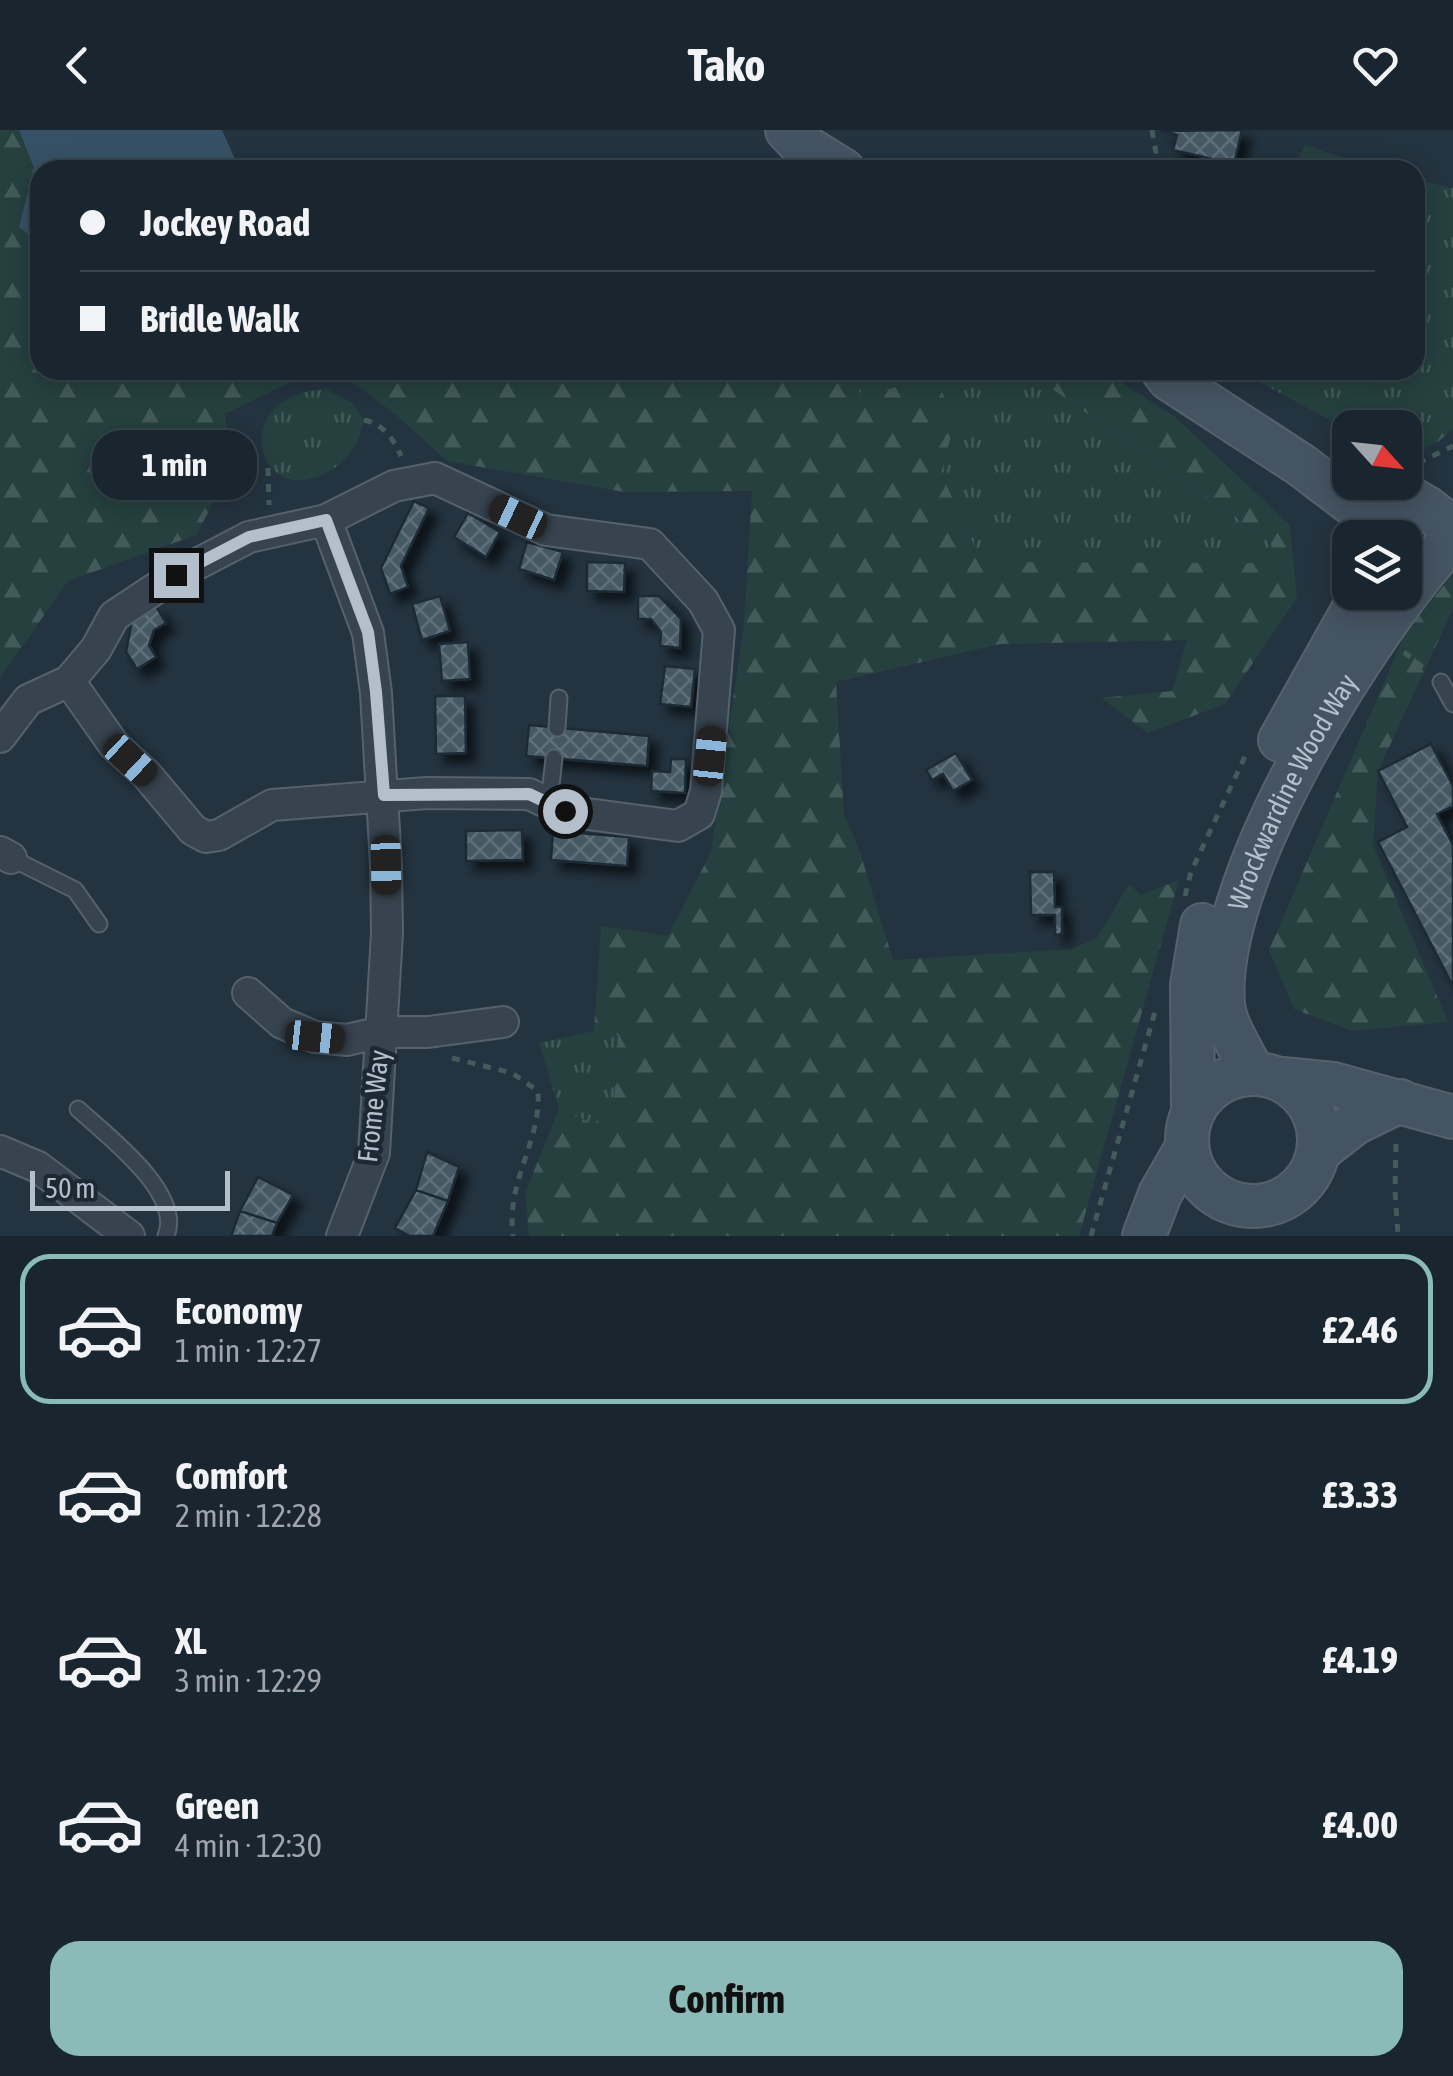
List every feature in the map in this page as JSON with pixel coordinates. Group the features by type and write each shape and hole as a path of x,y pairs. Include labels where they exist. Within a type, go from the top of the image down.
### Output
{"main road":[{"path":"786,130 827,160"},
{"path":"1171,380 1301,466 1427,530"},
{"path":"1204,380 1332,454"},
{"path":"1411,500 1427,530"},
{"name":"Wrockwardine Wood Way","path":"1268,1076 1223,1008 1222,972 1231,922 1260,844 1319,726 1384,627 1427,530"},
{"name":"Wrockwardine Wood Way","path":"1190,1129 1192,985 1203,921 1232,836 1340,610"},
{"path":"1190,1129 1192,1166 1202,1183 1217,1196 1252,1206 1282,1200 1306,1180 1319,1150 1317,1122 1304,1097 1268,1076"},
{"path":"1145,1236 1208,1091 1228,1078 1268,1076 1332,1084 1453,1117"},
{"path":"1319,1150 1355,1124 1400,1101"},
{"path":"1145,1236 1182,1208 1217,1196"}],"street":[{"path":"0,737 28,700 69,680 96,649 114,616 176,575 249,537 326,520 394,486 413,481 436,478 546,530 650,544 703,601 719,630 706,792 699,814 678,826 565,811 529,794 384,795 272,805 213,838 199,834 146,774 114,745 69,680"},
{"name":"Frome Way","path":"326,520 368,632 384,795 388,933 374,1154 342,1236"},
{"name":"Frome Way","path":"248,993 282,1024 315,1037 347,1040 381,1032 428,1032 503,1022"},
{"path":"0,1151 38,1167 123,1234"}],"lane":[{"path":"1441,682 1453,704"},
{"path":"557,728 560,698"},
{"path":"550,804 554,758"},
{"path":"6,855 75,890 99,924"},
{"path":"78,1108 152,1180 170,1217 166,1236"}],"path":[{"path":"1152,130 1156,160"},
{"path":"364,420 377,423 395,442 413,481"},
{"path":"1422,462 1453,446"},
{"path":"268,468 270,530"},
{"path":"1401,647 1441,682"},
{"path":"436,1056 512,1073 538,1090 539,1116 510,1209 513,1236"},
{"path":"1396,1144 1394,1191 1398,1236"}],"green space":[{"path":"0,130 19,130 31,160 19,227 30,235 30,380 295,380 225,414 233,467 196,535 68,581 0,678"},
{"path":"1305,145 1350,160 1297,160"},
{"path":"1425,182 1453,188 1453,409 1422,426 1422,410 1332,410 1332,421 1256,380 1425,380"},
{"path":"349,380 852,380 863,398 917,380 935,380 956,417 941,473 978,562 1279,563 1272,542 1039,380 1118,380 1175,417 1290,525 1297,598 1225,704 1148,733 1101,698 1172,691 1187,640 1000,644 836,682 844,814 860,852 893,960 1072,949 1097,938 1129,884 1141,895 1179,880 1079,1236 529,1236 525,1193 559,1109 594,1124 614,1100 618,1035 594,1031 601,926 668,936 711,852 744,624 752,491 624,492 447,461"},
{"path":"852,380 920,380 863,399"},
{"path":"934,380 1039,380 1273,543 1280,563 978,563 941,473 956,417"},
{"path":"326,389 352,403 364,420 357,443 330,471 304,480 284,477 269,465 262,448 263,428 273,410 294,396"},
{"path":"1453,409 1453,429 1422,450 1422,427"},
{"path":"1453,574 1453,609 1378,771 1373,845 1448,1022 1352,1031 1294,1009 1269,950 1406,632"},
{"path":"594,1031 618,1035 614,1100 594,1124 559,1109 539,1043"}],"water":[{"path":"19,130 222,130 236,160 31,160"},
{"path":"30,184 30,235 19,227"}],"building":[{"path":"1242,130 1235,160 1173,150 1177,135 1161,131"},
{"path":"414,501 429,508 401,566 408,587 390,594 381,568"},
{"path":"468,513 500,532 486,557 454,537"},
{"path":"527,542 563,552 554,580 519,569"},
{"path":"587,562 625,563 624,592 587,591"},
{"path":"440,596 450,631 422,640 412,604"},
{"path":"638,596 659,596 681,619 680,648 660,646 661,632 651,619 638,619"},
{"path":"156,606 166,623 154,630 149,645 156,657 137,669 126,652 132,620"},
{"path":"468,642 470,679 442,681 439,644"},
{"path":"665,666 695,669 691,707 660,704"},
{"path":"435,696 465,696 466,753 436,754"},
{"path":"529,725 649,736 647,766 526,756"},
{"path":"1431,744 1453,786 1453,806 1437,814 1453,845 1453,986 1378,842 1407,827 1378,771"},
{"path":"956,753 972,780 953,791 943,774 932,780 926,770"},
{"path":"671,759 686,759 685,793 651,791 652,771 670,772"},
{"path":"522,830 523,860 466,861 466,831"},
{"path":"553,831 629,837 627,866 551,860"},
{"path":"1030,872 1054,872 1055,907 1062,907 1062,934 1055,935 1055,915 1031,915"},
{"path":"427,1152 459,1167 448,1201 416,1190"},
{"path":"258,1177 293,1195 277,1223 240,1211"},
{"path":"416,1190 448,1201 433,1236 410,1236 395,1228"},
{"path":"240,1211 277,1223 272,1236 231,1236"}],"route":[{"path":"176,575 249,537 326,520 368,632 384,795 529,794 565,811"}]}
